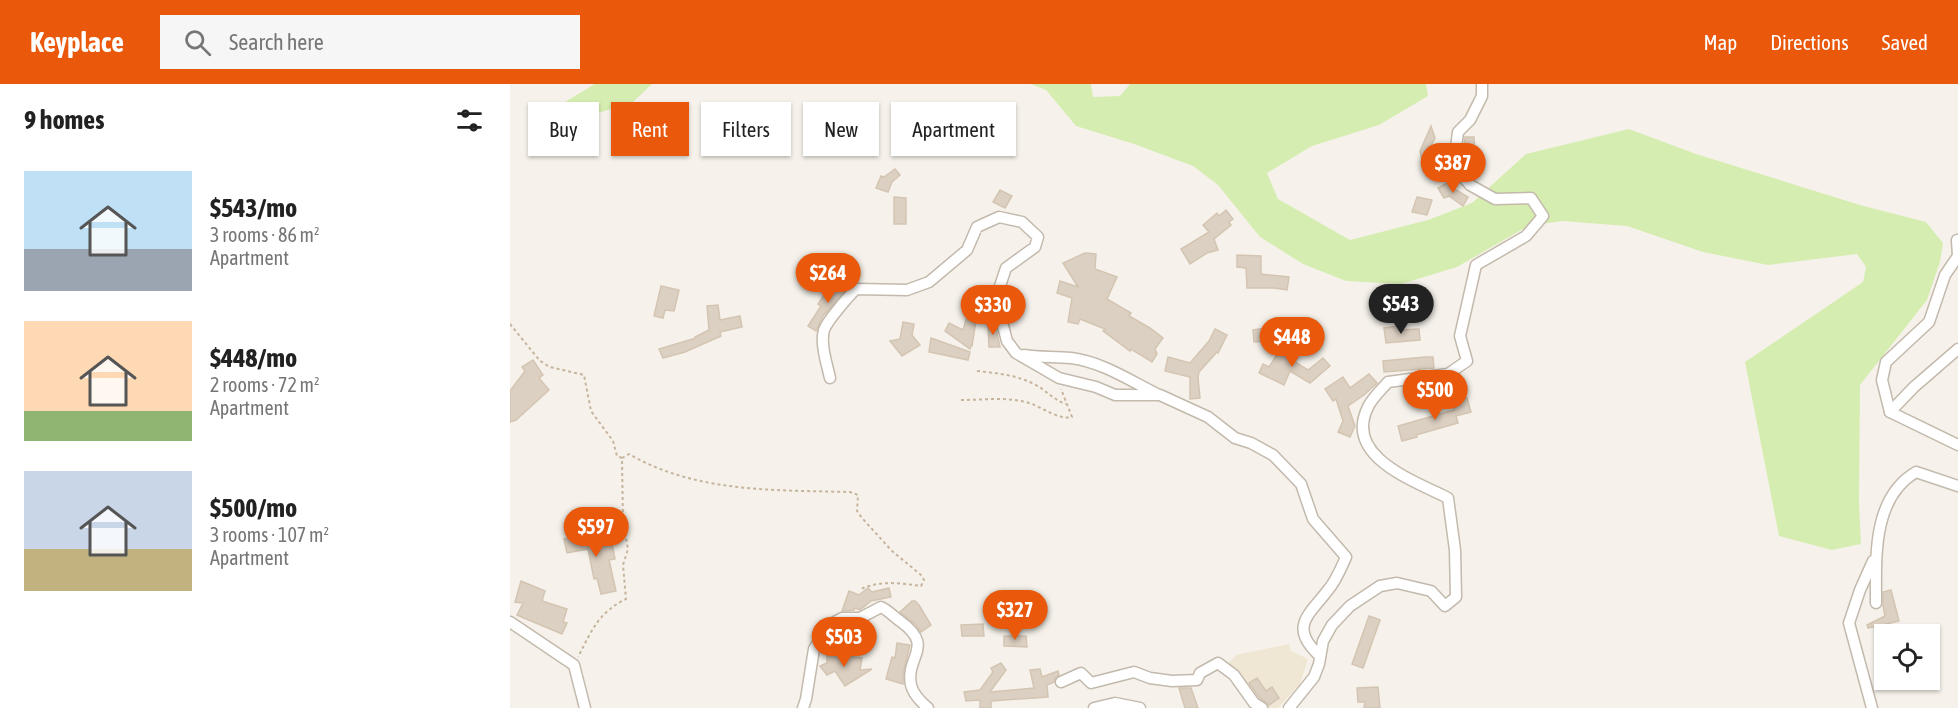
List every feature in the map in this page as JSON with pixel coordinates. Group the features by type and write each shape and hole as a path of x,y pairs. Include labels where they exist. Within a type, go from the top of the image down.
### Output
{"street":[{"path":"1289,708 1314,676 1323,641 1332,625 1350,606 1380,586 1397,583 1431,591 1445,606 1456,597 1455,550 1448,498 1384,465 1363,439 1362,425 1368,405 1388,382 1448,374 1467,361 1460,336 1476,265 1526,236 1543,216 1531,198 1495,199 1470,185 1461,174 1455,156 1458,132 1470,120 1482,96 1482,84"},
{"path":"830,378 824,347 825,330 856,289 907,290 929,282 967,250 977,227 999,217 1022,222 1038,237 1035,247 1006,268 1000,286 1002,322 1007,341 1016,353 1059,378 1096,387 1115,395 1160,395"},
{"path":"1890,412 1882,380 1886,362 1929,322 1945,275 1958,256 1957,240"},
{"path":"1890,412 1914,387 1958,349"},
{"path":"1016,353 1034,357 1069,357 1095,363 1208,417 1235,438 1273,454 1301,484 1313,519 1346,557 1329,590 1310,610 1304,622 1308,645 1320,656"},
{"path":"1890,412 1958,445"},
{"path":"1876,603 1880,526 1890,496 1916,472 1958,486"},
{"path":"1872,708 1849,623 1860,590 1877,552"},
{"path":"802,708 806,699 813,649 823,635 833,623 842,618 860,618 885,608 914,634 918,641 918,650 911,675 911,687 928,708"},
{"path":"510,622 574,665 585,708"},
{"path":"1061,682 1081,673 1091,683 1134,672 1150,678 1197,681 1200,673 1218,663 1234,675 1254,703 1262,708"},
{"path":"1094,708 1115,703 1140,708"}],"path":[{"path":"510,324 540,361 550,367 584,375 591,411 613,441 617,456 622,458"},
{"path":"977,371 1011,376 1035,384 1066,405"},
{"path":"961,400 1007,399 1030,403 1066,419 1072,417 1066,405 1059,378"},
{"path":"622,458 630,454 672,473 717,485 781,491 850,492 858,495 857,511 862,518 892,552 921,574 924,580 921,586 898,582 884,583 860,590"},
{"path":"574,665 596,621 611,606 626,599 623,565 628,549 624,522 622,458"}],"shaded area":[{"path":"1289,644 1291,651 1308,659 1300,684 1278,708 1264,708 1226,666 1236,655"}],"green space":[{"path":"595,84 652,84 633,102 611,102 611,109 599,113 599,102 565,102"},
{"path":"1031,84 1091,84 1093,97 1120,96 1130,84 1426,84 1428,96 1379,125 1312,146 1267,173 1278,199 1350,240 1428,220 1472,203 1526,154 1629,129 1696,154 1860,205 1926,222 1943,243 1940,262 1927,300 1860,385 1861,544 1832,550 1779,536 1745,362 1863,282 1866,267 1857,254 1768,265 1703,252 1627,226 1562,221 1528,226 1457,267 1401,284 1346,281 1303,264 1260,237 1218,185 1193,166 1076,126 1046,90"}],"building":[{"path":"1431,126 1435,138 1431,146 1434,156 1422,160 1420,151"},
{"path":"1465,137 1474,137 1475,160 1464,159"},
{"path":"895,169 900,175 892,182 888,192 876,188 881,176 884,177"},
{"path":"1449,182 1451,187 1468,197 1463,206 1449,196 1444,198 1438,188"},
{"path":"1000,190 1012,196 1005,208 993,202"},
{"path":"894,197 906,198 906,224 894,224"},
{"path":"1417,197 1432,200 1427,215 1412,212"},
{"path":"1226,210 1233,219 1229,222 1231,225 1214,239 1218,250 1207,253 1190,264 1181,249 1209,232 1203,225 1217,213 1219,216"},
{"path":"1085,253 1096,254 1095,269 1117,277 1107,299 1131,313 1129,316 1163,338 1155,349 1157,354 1152,362 1131,349 1130,351 1103,331 1105,329 1080,319 1078,324 1068,322 1072,298 1057,293 1060,281 1078,287 1063,263"},
{"path":"1237,255 1261,256 1261,274 1289,277 1287,290 1247,288 1246,268 1237,267"},
{"path":"840,280 849,286 823,316 816,331 808,326 821,306 818,304"},
{"path":"661,286 679,290 674,311 665,310 663,318 654,316"},
{"path":"718,305 720,320 740,316 742,327 720,332 721,336 685,352 663,358 659,349 696,338 709,330 707,306"},
{"path":"970,306 978,308 970,349 945,331 949,323 963,330"},
{"path":"903,322 914,324 912,335 920,345 902,356 890,341 900,339"},
{"path":"988,323 995,323 1000,347 989,347"},
{"path":"1281,324 1282,340 1254,342 1253,330 1267,328 1266,325"},
{"path":"1398,326 1398,330 1419,329 1420,340 1386,343 1384,328"},
{"path":"1215,329 1227,335 1218,353 1199,372 1200,398 1190,399 1190,377 1165,371 1168,357 1190,363 1209,341"},
{"path":"931,338 970,352 968,360 929,352"},
{"path":"1282,347 1298,357 1295,362 1308,370 1323,358 1330,366 1310,383 1290,371 1284,385 1259,373 1263,364 1269,367"},
{"path":"1433,357 1434,368 1384,372 1383,361"},
{"path":"533,360 543,375 539,378 549,390 516,420 510,422 510,391 525,371 522,367"},
{"path":"1369,374 1377,383 1348,406 1355,426 1350,437 1338,432 1343,421 1336,399 1333,401 1325,389 1343,377 1350,388"},
{"path":"1467,398 1471,412 1456,416 1458,423 1402,441 1398,426 1454,410 1451,402"},
{"path":"603,531 606,546 612,544 615,559 609,560 616,591 601,594 597,578 594,579 588,549 567,553 564,539"},
{"path":"521,581 545,591 542,601 567,609 563,622 567,623 562,634 517,615 523,603 515,602"},
{"path":"868,588 872,592 889,588 891,597 871,601 860,610 855,608 842,611 849,591 859,595"},
{"path":"1891,590 1899,621 1874,624 1874,627 1868,628 1867,625 1885,616 1883,592"},
{"path":"912,601 919,605 931,625 921,632 900,612"},
{"path":"1369,616 1380,620 1363,668 1352,664"},
{"path":"983,624 984,636 962,636 961,625"},
{"path":"1004,636 1026,636 1027,647 1004,646"},
{"path":"897,643 910,645 903,684 886,679 892,657 895,658"},
{"path":"827,654 862,658 860,670 872,669 845,686 835,671 827,675 820,666 827,663"},
{"path":"1001,663 1006,670 990,692 1034,688 1030,670 1040,669 1042,677 1058,671 1059,675 1054,682 1047,685 1048,697 991,701 991,708 980,708 980,700 966,701 964,692 980,690 993,672 991,668"},
{"path":"1257,678 1266,691 1272,687 1279,698 1269,705 1259,697 1249,683"},
{"path":"1378,687 1380,708 1364,708 1365,702 1358,702 1357,688"},
{"path":"1179,688 1191,688 1198,708 1185,708"}]}
